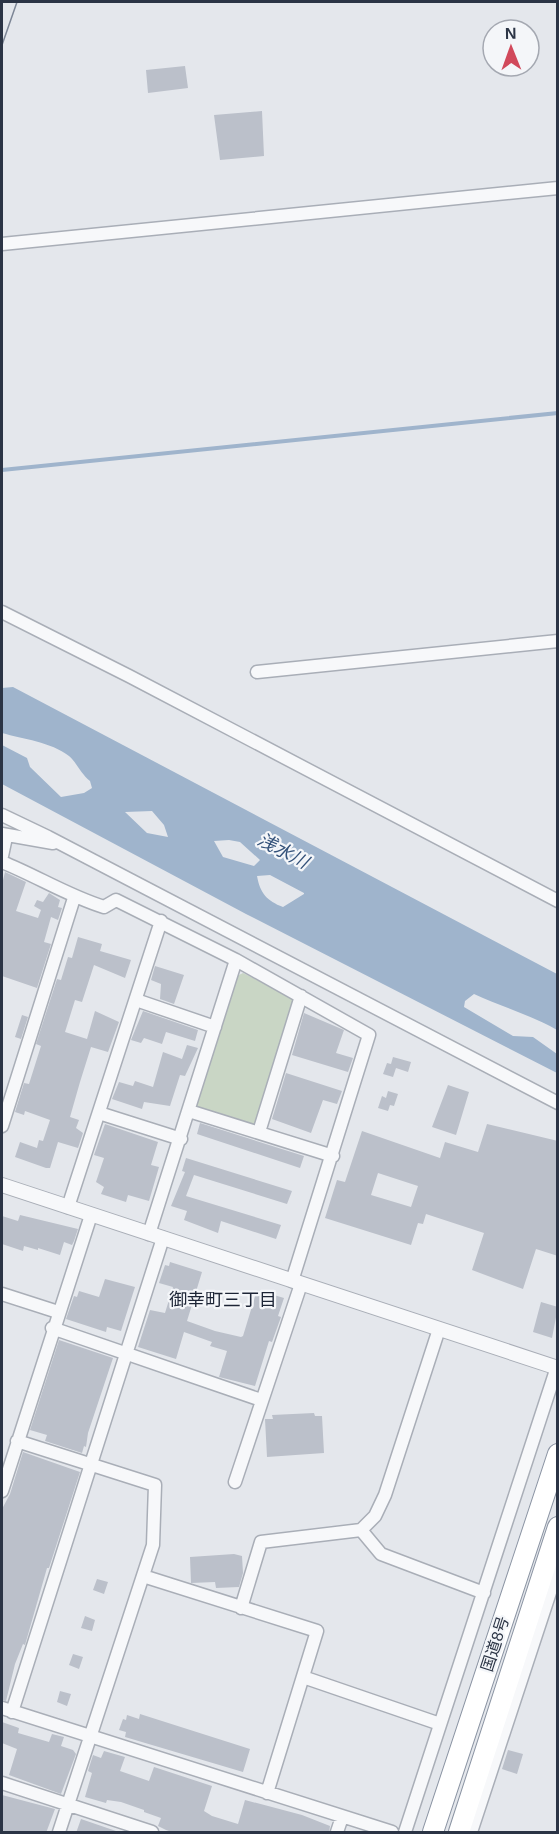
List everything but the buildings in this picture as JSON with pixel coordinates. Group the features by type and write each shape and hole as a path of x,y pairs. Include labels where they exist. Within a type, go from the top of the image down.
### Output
{"highway":[{"name":"国道8号","path":"433,1833 558,1454"},
{"name":"国道8号","path":"459,1833 558,1527"}],"street":[{"path":"2,244 558,188"},
{"path":"2,612 558,901"},
{"path":"257,672 558,641"},
{"path":"2,815 62,844 558,1103"},
{"path":"2,856 4,836 62,844"},
{"path":"2,862 37,876 74,898 104,907 116,900 161,921 302,996 369,1035 297,1282 235,1482"},
{"path":"2,1126 74,898"},
{"path":"68,1207 161,921"},
{"path":"149,1234 236,960"},
{"path":"259,1132 302,996"},
{"path":"136,1000 215,1027"},
{"path":"189,1111 333,1156"},
{"path":"99,1113 181,1139"},
{"path":"2,1185 557,1368 405,1833"},
{"path":"2,1491 52,1328 91,1215"},
{"path":"163,1238 128,1353 7,1710 392,1833"},
{"path":"2,1294 58,1312"},
{"path":"52,1328 261,1400"},
{"path":"241,1608 261,1542 361,1530 375,1516 385,1495 439,1329"},
{"path":"17,1441 155,1485 153,1545 59,1833"},
{"path":"361,1530 381,1554 484,1593"},
{"path":"471,1833 558,1568"},
{"path":"143,1576 317,1630 267,1793"},
{"path":"303,1677 440,1724"},
{"path":"2,1783 145,1832"},
{"path":"337,1833 342,1817"}],"green space":[{"path":"243,973 296,1000 256,1127 194,1108 235,977"}],"water":[{"name":"浅水川","path":"13,687 557,974 557,1030 474,994 465,1001 464,1007 513,1036 533,1037 557,1054 557,1073 246,914 2,784 2,745 27,758 30,767 61,797 84,793 92,788 90,781 62,751 45,744 2,733 2,688","holes":["152,811 164,825 168,837 147,833 125,812","214,841 240,842 260,860 254,866 223,857","270,875 304,894 283,907 265,896 257,876"]}],"waterway":[{"path":"2,470 558,413"}],"tram line":[{"path":"2,45 17,2"}],"district":[{"name":"御幸町三丁目","path":"223,1300"}]}
